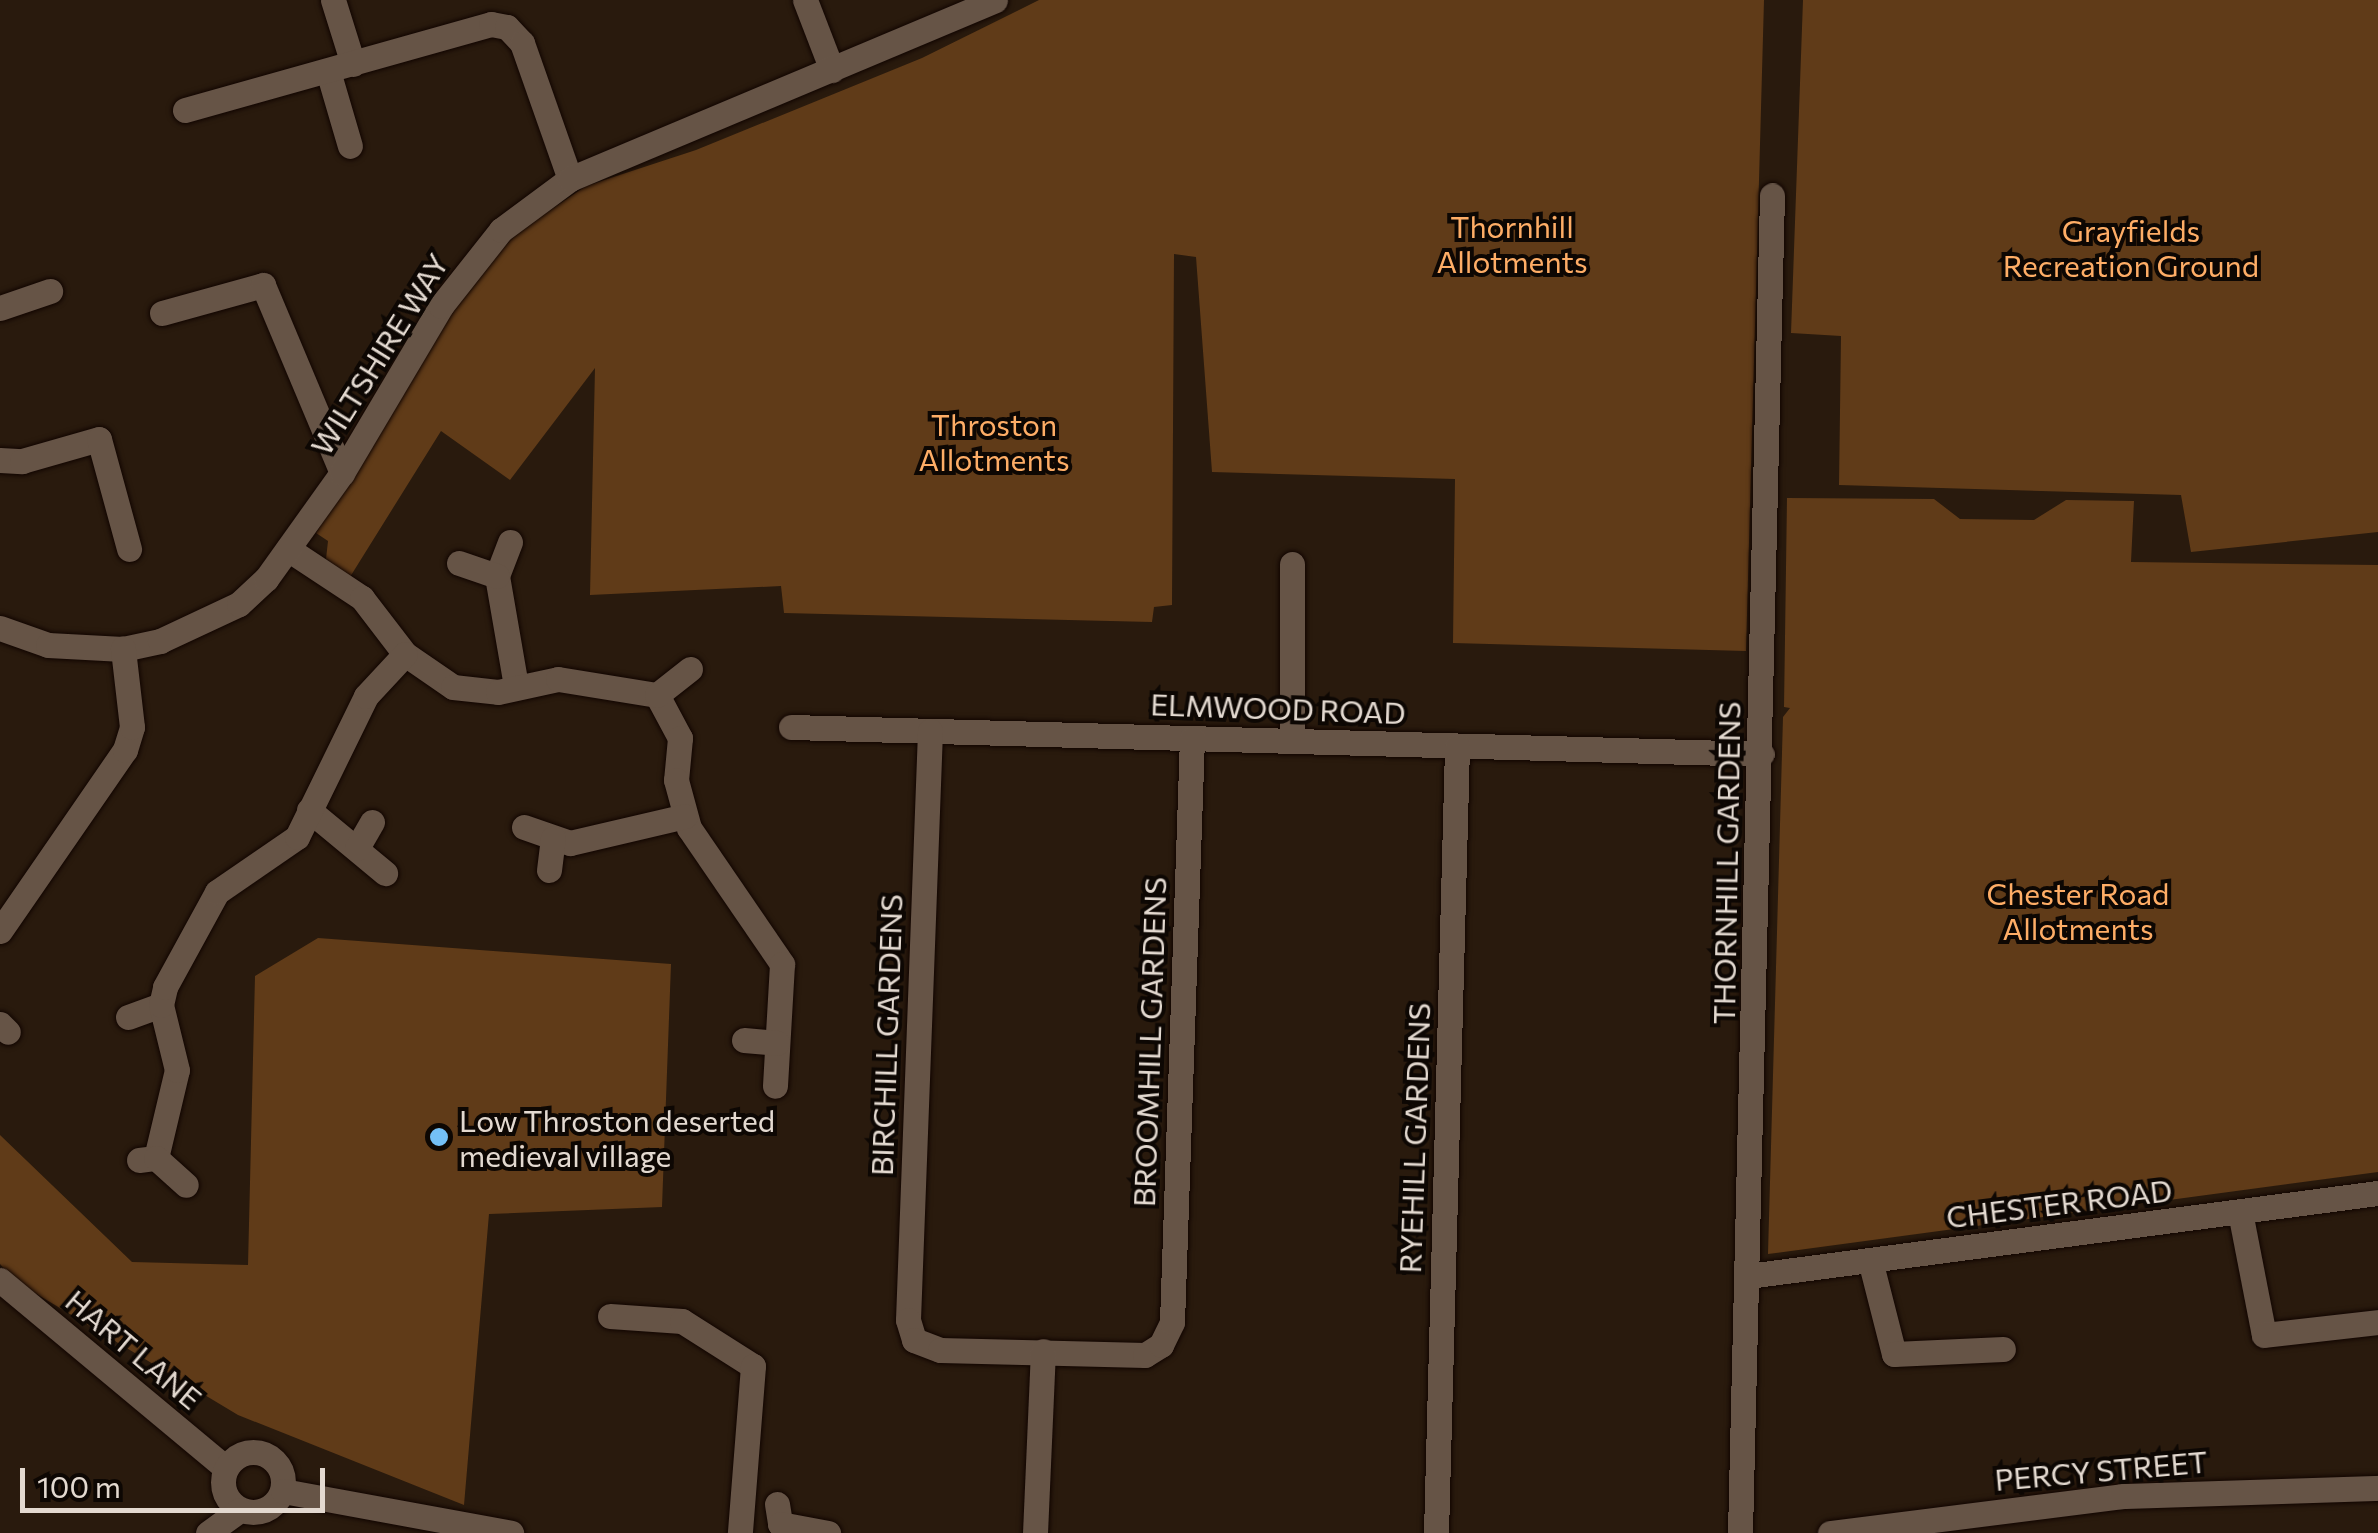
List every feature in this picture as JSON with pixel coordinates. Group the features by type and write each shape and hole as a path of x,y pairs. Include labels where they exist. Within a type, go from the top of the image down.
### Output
{"street":[{"path":"333,0 353,64"},
{"path":"805,0 832,70"},
{"name":"WILTSHIRE WAY","path":"0,628 48,645 123,649 160,642 239,604 288,549 342,473 447,299 501,230 570,179 995,0"},
{"path":"186,110 491,24 507,27 522,42 570,179"},
{"path":"328,72 350,146"},
{"name":"THORNHILL GARDENS","path":"1740,1533 1762,754 1772,195"},
{"path":"162,313 263,285 342,473"},
{"path":"0,308 50,291"},
{"path":"0,460 22,461 99,439 129,549"},
{"path":"510,542 497,576 516,686"},
{"path":"288,549 362,598 405,654 452,687 498,692 558,679 657,695 690,669"},
{"path":"460,563 497,576"},
{"path":"1292,564 1292,741"},
{"path":"0,931 124,750 132,727 123,649"},
{"path":"186,1185 148,1159 178,1070 161,1005 217,892 297,836 366,696 405,654"},
{"path":"657,695 680,738 676,780 684,816 782,964 775,1086"},
{"name":"ELMWOOD ROAD","path":"792,728 1762,754"},
{"name":"BIRCHILL GARDENS","path":"930,731 908,1320 914,1340 940,1350 1043,1351"},
{"name":"BROOMHILL GARDENS","path":"1043,1351 1145,1355 1161,1345 1172,1322 1192,738"},
{"name":"RYEHILL GARDENS","path":"1436,1533 1458,746"},
{"path":"309,810 385,872"},
{"path":"524,827 554,838 594,841 684,816"},
{"path":"358,848 372,822"},
{"path":"548,870 554,838"},
{"path":"128,1017 161,1005"},
{"path":"744,1040 778,1043"},
{"name":"CHESTER ROAD","path":"1748,1276 2378,1193"},
{"path":"2240,1212 2264,1336 2378,1322"},
{"path":"1870,1260 1894,1354 2004,1349"},
{"name":"HART LANE","path":"0,1280 226,1468"},
{"path":"610,1316 682,1321 753,1366 740,1533"},
{"path":"1035,1533 1043,1351"},
{"path":"208,1533 240,1510 270,1508 282,1490 281,1470 267,1455 244,1453 226,1468 223,1488 240,1510"},
{"name":"PERCY STREET","path":"1830,1533 2122,1496 2378,1488"},
{"path":"282,1490 510,1533"},
{"path":"777,1504 780,1524 828,1533"}],"green space":[{"path":"1039,0 1764,0 1746,651 1453,643 1455,479 1212,472 1196,257 1174,254 1172,605 1154,607 1152,622 784,613 781,586 590,595 595,368 510,480 441,431 350,577 326,559 328,541 316,533 465,289 519,231 586,186 696,150 922,58"},
{"name":"Grayfields Recreation Ground","path":"1803,0 2378,0 2378,532 2191,552 2181,495 1839,485 1841,336 1791,333"},
{"name":"Chester Road Allotments","path":"1787,498 1934,499 1960,519 2034,520 2066,500 2134,501 2131,562 2378,565 2378,1172 1768,1254 1783,717 1790,708 1784,707"},
{"path":"318,938 671,964 662,1207 489,1214 464,1505 238,1415 15,1281 0,1264 0,1135 132,1262 248,1265 255,976"}],"place":[{"name":"Low Throston deserted medieval village","path":"439,1137"}],"park label":[{"name":"Thornhill Allotments","path":"1512,243"},
{"name":"Throston Allotments","path":"994,441"}]}
